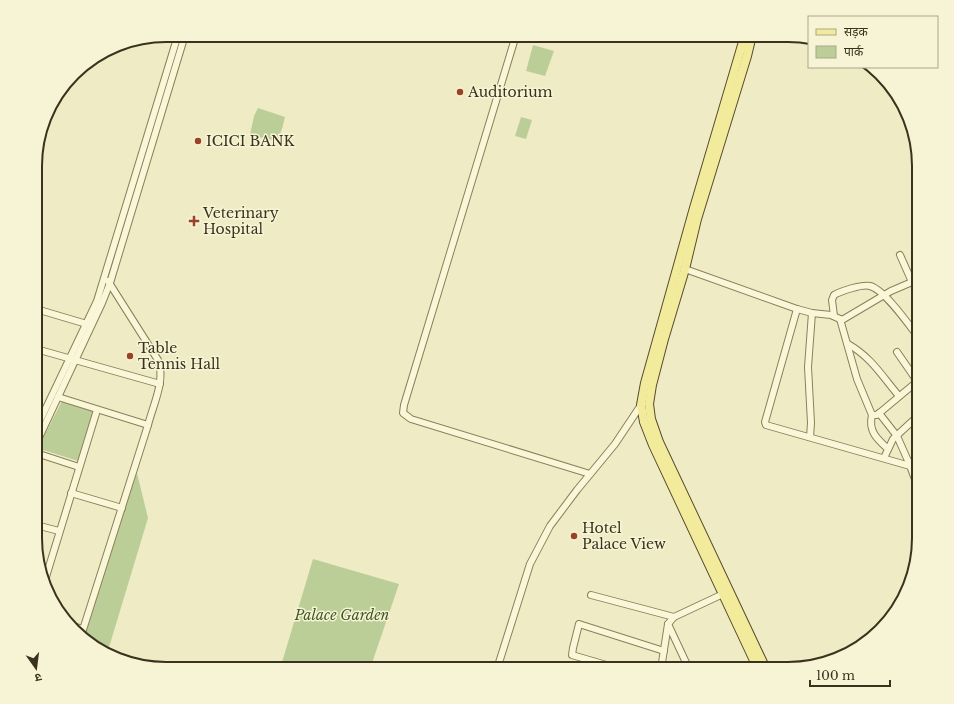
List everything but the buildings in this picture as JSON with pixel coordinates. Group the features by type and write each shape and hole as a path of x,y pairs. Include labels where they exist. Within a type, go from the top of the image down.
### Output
{"main road":[{"path":"743,42 694,208 645,383 641,406 644,422 653,445 755,662"},
{"path":"751,42 748,56 697,219 652,385 649,404 651,419 665,454 763,662"}],"street":[{"path":"90,325 176,42"},
{"path":"42,418 73,359 110,283 183,42"},
{"path":"514,42 406,398 404,413 411,419 590,474"},
{"path":"684,269 797,309 845,319 884,296 912,282 900,255"},
{"path":"83,629 148,425 160,384 161,374 158,360 105,276"},
{"path":"888,449 873,434 871,425 872,415 857,379 848,344 837,317 832,300 834,295 858,287 870,286 884,296 912,329"},
{"path":"797,309 765,422 769,427 910,465"},
{"path":"42,310 90,325"},
{"path":"810,438 811,423 808,367 812,313"},
{"path":"848,344 870,360 899,396"},
{"path":"42,351 160,384"},
{"path":"897,352 912,373"},
{"path":"42,431 58,397 73,359"},
{"path":"872,415 877,415 912,386"},
{"path":"58,397 148,425"},
{"path":"499,662 530,564 550,526 615,444 641,406"},
{"path":"47,572 97,410"},
{"path":"879,413 897,436 912,471"},
{"path":"884,458 890,443 912,424"},
{"path":"42,455 79,466"},
{"path":"71,493 122,508"},
{"path":"42,527 59,531"},
{"path":"662,662 668,624 674,617 723,594"},
{"path":"591,595 674,617"},
{"path":"596,662 572,655 572,648 579,624 664,650"},
{"path":"668,624 686,662"}],"green space":[{"path":"533,45 554,51 545,76 526,71"},
{"path":"258,108 285,117 277,141 250,135 254,116"},
{"path":"521,117 532,120 526,139 515,136"},
{"path":"62,401 93,411 78,461 42,450 42,440"},
{"path":"137,473 148,518 109,648 86,632"},
{"name":"Palace Garden","path":"313,559 399,584 372,662 282,662"}],"place":[{"name":"Auditorium","path":"460,92"},
{"name":"ICICI BANK","path":"198,141"},
{"name":"Veterinary Hospital","path":"194,221"},
{"name":"Table Tennis Hall","path":"130,356"},
{"name":"Hotel Palace View","path":"574,536"}]}
